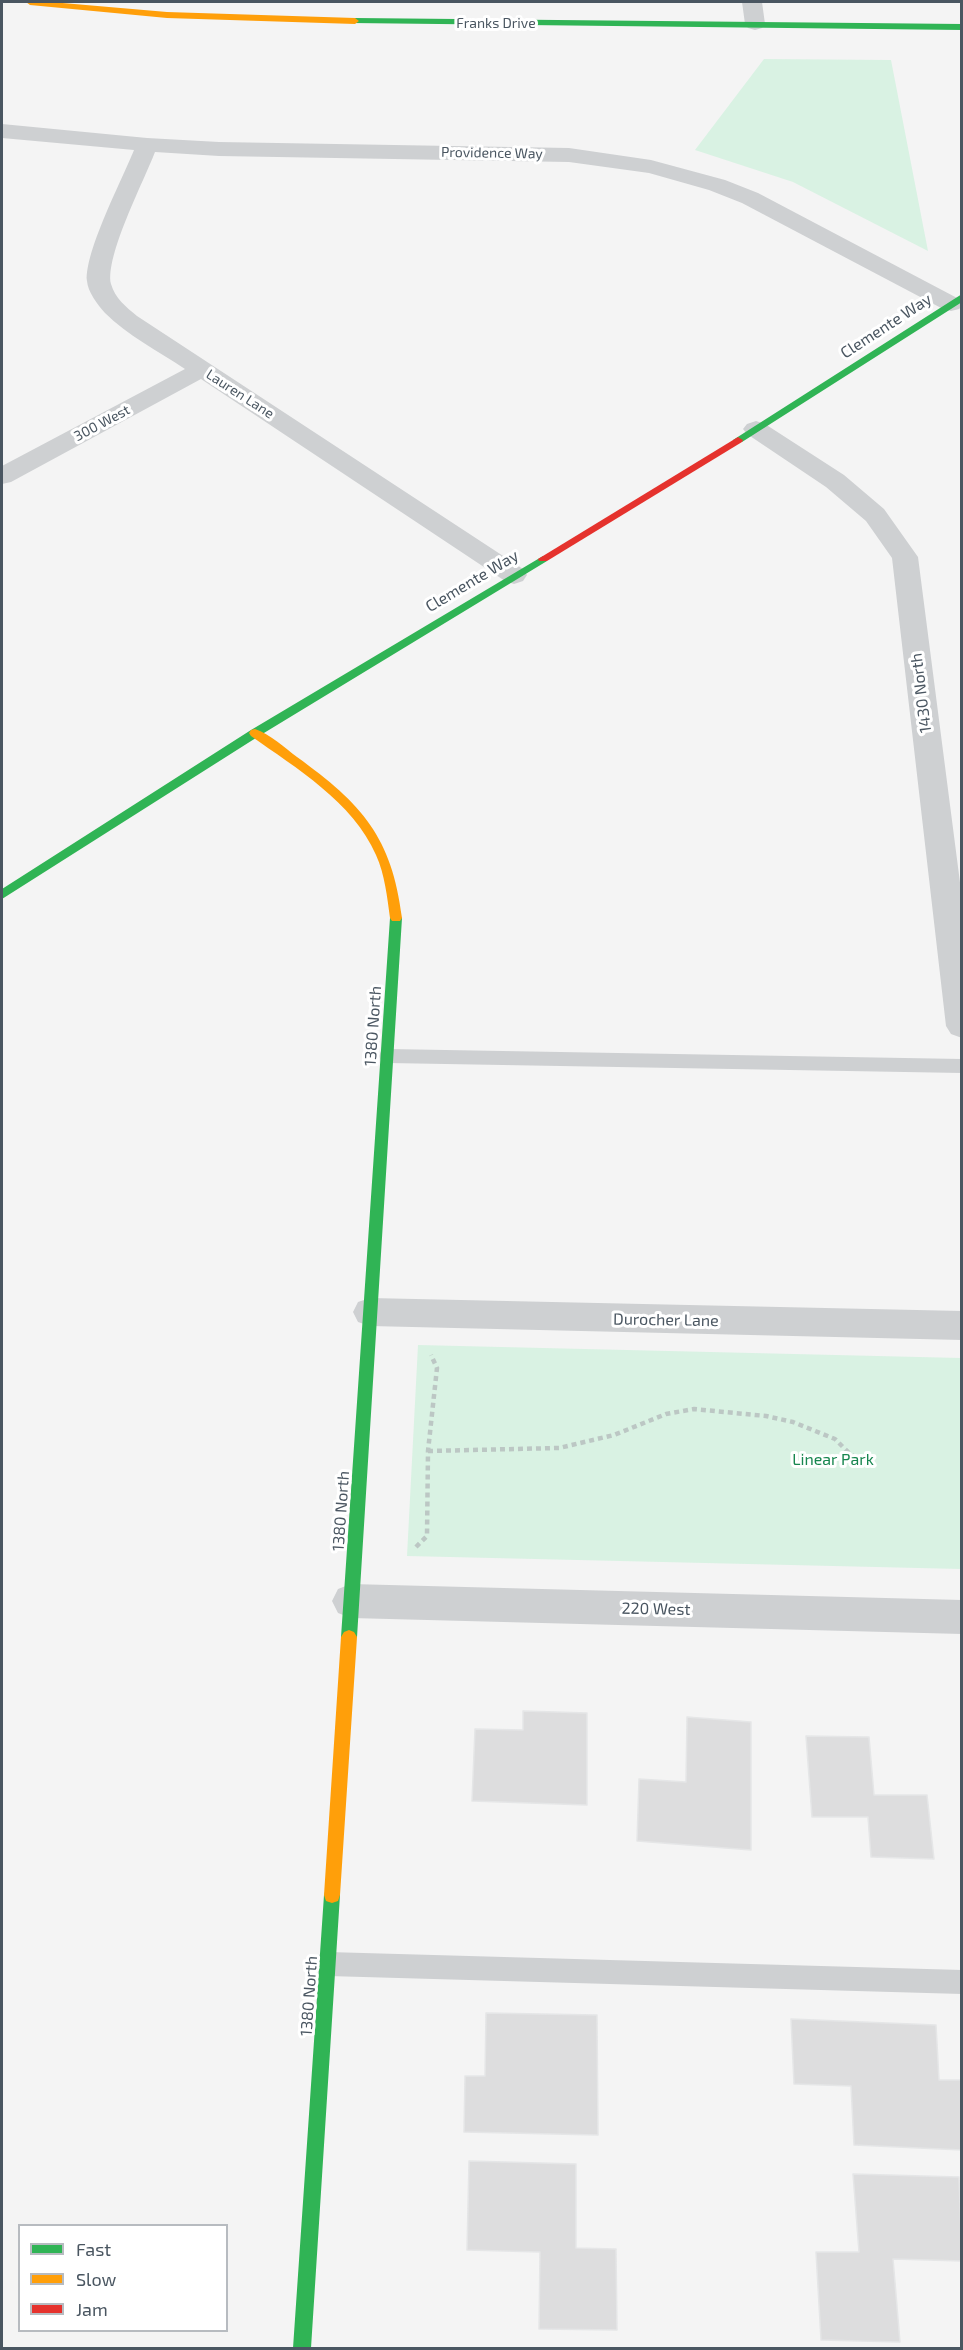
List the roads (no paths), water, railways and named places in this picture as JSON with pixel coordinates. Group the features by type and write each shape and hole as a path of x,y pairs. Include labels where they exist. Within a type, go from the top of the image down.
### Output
{"street":[{"name":"Franks Drive","path":"30,2 236,19 962,27"},
{"path":"752,2 755,24"},
{"name":"Providence Way","path":"2,131 147,145 286,151 538,154 591,158 651,167 717,185 750,198 958,303"},
{"name":"Lauren Lane","path":"147,145 101,259 99,281 102,292 118,312 514,575"},
{"name":"Clemente Way","path":"2,895 255,733 756,429 958,303"},
{"name":"300 West","path":"2,476 202,369"},
{"name":"1430 North","path":"756,429 835,481 875,515 905,557 962,1026"},
{"name":"1380 North","path":"255,733 341,799 361,819 377,842 389,869 395,897 396,926 302,2349"},
{"name":"Durocher Lane","path":"370,1312 962,1326"},
{"name":"220 West","path":"351,1601 962,1617"}],"lane":[{"path":"388,1056 962,1065"},
{"path":"328,1964 962,1982"}],"park label":[{"name":"Linear Park","path":"833,1460"}]}
